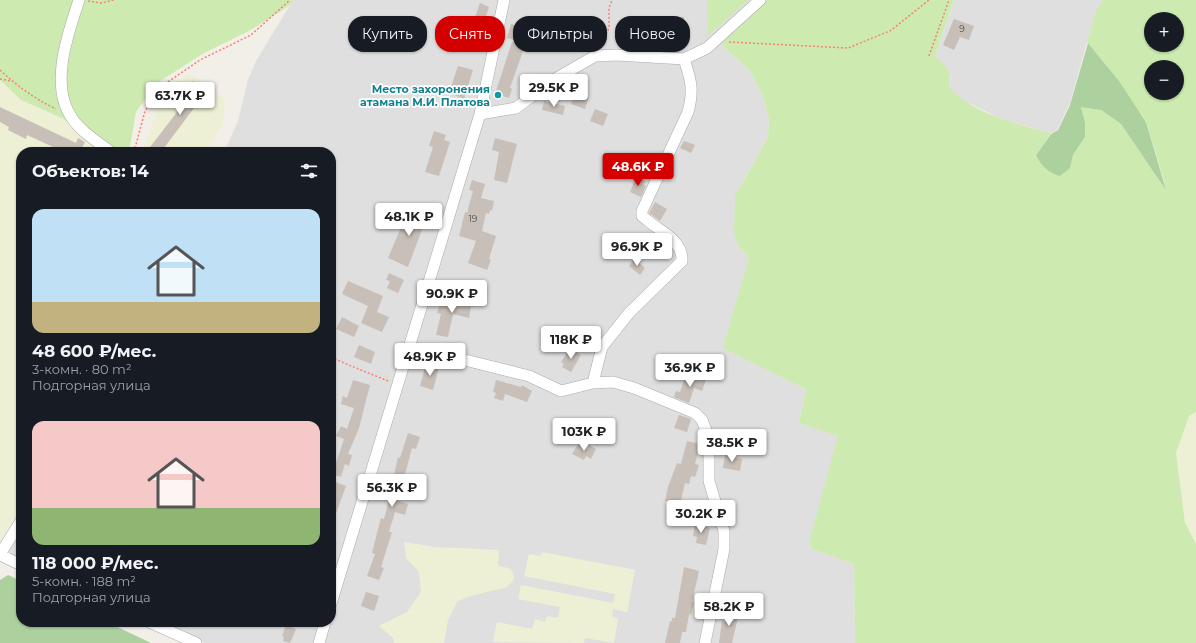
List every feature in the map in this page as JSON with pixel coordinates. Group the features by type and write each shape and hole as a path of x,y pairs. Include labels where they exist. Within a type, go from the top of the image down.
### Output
{"street":[{"path":"81,0 67,36 60,86 70,116 77,125 105,147"},
{"path":"336,588 409,353 480,114 504,0"},
{"path":"480,114 516,108 556,79 595,56 617,55 684,59 707,48 760,0"},
{"path":"593,383 602,347 629,313 682,261 682,252 679,244 642,216 642,211 688,112 692,95 690,78 684,59"},
{"path":"409,353 441,354 529,376 562,391 593,383 612,382 634,388 695,413 702,420 706,430 709,457 709,481 724,531 724,549 705,643"},
{"path":"16,529 0,555 16,563"},
{"path":"160,627 196,643"},
{"path":"319,643 324,627"}],"path":[{"path":"81,0 101,3 114,0"},
{"path":"135,147 145,111 162,86 200,60 251,35 290,0"},
{"path":"595,56 609,28 609,8 612,0"},
{"path":"714,42 848,48 890,31 929,0"},
{"path":"929,56 950,0"},
{"path":"0,70 11,81 43,104 70,116"},
{"path":"0,79 11,81"},
{"path":"336,359 344,364 399,385"}],"shaded area":[{"path":"293,0 767,0 720,43 750,71 764,99 769,121 768,137 742,183 739,247 749,257 724,347 806,389 799,423 839,435 809,542 812,549 854,564 855,643 205,643 170,627 336,627 336,147 226,147 238,121 248,80 256,61"},
{"path":"954,0 1103,0 1096,10 1070,103 1057,130 1051,133 1001,119 957,97 949,87 951,79 935,56"},
{"path":"16,530 16,557 2,551"}],"green space":[{"path":"0,0 293,0 289,6 249,31 204,53 157,83 136,112 130,147 98,147 64,119 21,100 0,80"},
{"path":"707,0 748,0 708,36"},
{"path":"767,0 954,0 935,56 948,70 950,77 949,87 959,96 970,104 996,117 1051,133 1036,155 1070,168 1073,155 1085,137 1085,122 1081,106 1101,110 1121,124 1166,188 1146,121 1103,61 1087,42 1096,10 1103,0 1196,0 1196,412 1189,416 1176,453 1185,523 1196,544 1196,643 855,643 854,564 812,549 809,542 838,436 799,423 806,389 723,348 749,257 739,247 734,232 735,196 768,137 769,121 764,99 750,71 720,43"},
{"path":"1088,43 1119,81 1146,122 1166,190 1121,124 1101,110 1081,107 1085,122 1085,137 1073,155 1070,168 1060,176 1052,173 1038,159 1036,155 1051,134 1058,130 1070,105"},
{"path":"188,73 225,99 223,124 209,147 144,147 157,111 169,91"},
{"path":"0,80 21,100 64,119 98,147 16,147 16,517 0,541"},
{"path":"1196,413 1196,544 1185,523 1176,453 1189,416"},
{"path":"404,542 435,547 499,550 498,566 508,568 513,572 514,579 507,587 467,597 457,602 448,620 444,643 394,643 393,638 379,626 407,612 421,592 419,572 406,558"},
{"path":"542,552 635,570 627,612 613,609 612,617 618,619 614,643 585,638 584,643 493,642 497,622 532,629 535,619 545,622 547,616 558,618 560,607 518,599 521,585 613,603 615,594 524,576 529,554 541,556"},
{"path":"8,575 16,579 16,627 117,627 151,643 0,643 0,580"}],"building":[{"path":"480,3 489,7 486,16 475,16"},
{"path":"954,19 974,26 969,40 960,37 954,50 943,45"},
{"path":"511,24 513,25 513,40 507,38"},
{"path":"513,42 513,52 523,52 510,88 512,89 509,98 495,94"},
{"path":"458,66 473,70 464,99 449,93"},
{"path":"193,81 210,95 202,103 200,100 165,147 150,147 188,98 182,93"},
{"path":"575,92 589,97 585,109 571,104"},
{"path":"544,101 565,106 563,115 542,110"},
{"path":"0,107 76,143 78,138 85,142 82,147 53,147 27,135 26,139 8,130 9,127 0,122"},
{"path":"595,109 608,114 603,126 590,121"},
{"path":"434,131 446,135 444,140 450,142 439,176 425,172 433,147 429,146"},
{"path":"495,138 517,144 507,183 494,180 499,152 492,150"},
{"path":"684,141 695,145 691,153 680,148"},
{"path":"636,177 645,181 644,185 646,186 641,197 630,192"},
{"path":"472,180 485,184 481,198 494,201 492,211 490,210 489,214 486,213 482,231 496,236 489,259 491,260 487,270 468,263 476,241 459,236 465,212 467,213 473,191 469,190"},
{"path":"655,202 667,209 660,221 649,213"},
{"path":"417,203 430,208 408,267 388,258 402,225 407,227"},
{"path":"634,259 645,268 640,275 629,266"},
{"path":"389,273 404,280 398,293 387,288 390,281 386,280"},
{"path":"348,281 383,296 377,312 389,317 382,332 361,323 368,306 342,294"},
{"path":"468,298 475,300 474,307 471,306 469,318 453,314 448,337 436,335 441,314 437,313 441,300 462,305 463,300 468,301"},
{"path":"342,317 359,326 354,337 336,329"},
{"path":"359,345 375,352 371,364 354,357"},
{"path":"570,348 581,355 571,372 562,367 564,364 561,362"},
{"path":"426,364 439,368 433,390 420,386"},
{"path":"686,374 706,380 702,391 694,388 689,403 674,397 676,391 680,392"},
{"path":"353,380 370,385 359,428 348,454 352,455 349,466 345,464 341,477 336,476 336,463 344,439 336,436 341,426 347,429 354,408 341,404 343,396 347,398"},
{"path":"496,380 521,387 522,385 532,391 527,402 505,394 503,401 494,398 496,393 493,392"},
{"path":"679,415 691,419 687,432 674,428"},
{"path":"408,433 420,437 416,449 412,448 398,501 408,504 405,515 395,512 389,532 392,532 381,567 384,568 379,580 367,576 375,554 372,553 381,518 384,519 392,489 398,457 400,458"},
{"path":"687,441 700,444 695,464 699,465 695,477 691,476 689,484 685,483 680,504 665,501 668,487 677,463 681,464"},
{"path":"578,444 587,449 589,445 596,449 591,459 586,456 584,460 572,454"},
{"path":"725,455 742,459 740,471 723,468"},
{"path":"336,482 346,486 336,513"},
{"path":"695,524 710,528 706,545 696,543 697,537 693,536"},
{"path":"684,567 699,571 692,602 694,602 691,615 689,614 686,632 682,632 680,643 665,643 670,621 672,621 672,618 675,618"},
{"path":"366,592 379,596 374,611 361,606"},
{"path":"727,610 739,613 732,643 719,643 722,621 725,622"},
{"path":"285,627 296,629 290,643 283,641 284,637 282,636"}],"place":[{"name":"Место захоронения атамана М.И. Платова","path":"498,95"}]}
